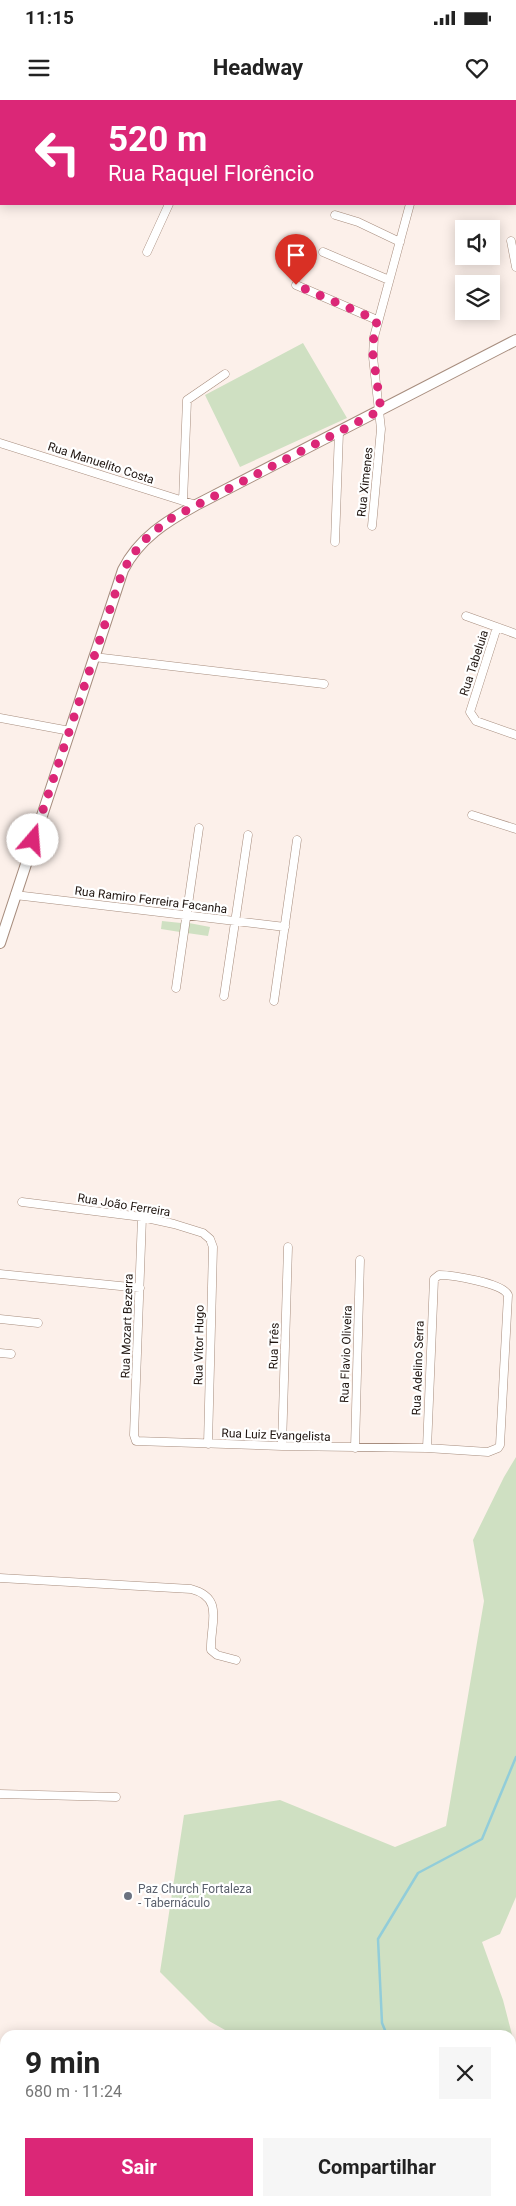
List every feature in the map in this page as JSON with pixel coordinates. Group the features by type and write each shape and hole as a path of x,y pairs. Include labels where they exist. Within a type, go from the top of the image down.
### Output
{"main road":[{"path":"0,943 123,570 141,543 162,526 196,505 516,340"}],"street":[{"path":"147,252 169,205"},
{"name":"Rua Ximenes","path":"372,526 381,435 381,410 372,348 377,320 410,205"},
{"path":"335,215 358,222 400,242"},
{"path":"511,241 516,267"},
{"path":"323,252 389,280"},
{"path":"296,285 377,320"},
{"path":"183,501 187,400 225,374"},
{"path":"335,542 339,432"},
{"name":"Rua Manuelito Costa","path":"0,443 196,505"},
{"path":"466,616 516,634"},
{"name":"Rua Tabeluia","path":"497,627 470,712 476,721 516,734"},
{"path":"94,657 324,684"},
{"path":"0,718 70,731"},
{"path":"472,815 516,829"},
{"path":"176,988 199,828"},
{"path":"224,996 248,835"},
{"path":"274,1000 297,840"},
{"name":"Rua Ramiro Ferreira Facanha","path":"15,895 285,927"},
{"name":"Rua João Ferreira","path":"22,1202 142,1217 204,1233 210,1239 212,1247"},
{"name":"Rua Mozart Bezerra","path":"134,1435 142,1217"},
{"name":"Rua Vitor Hugo","path":"208,1444 212,1247"},
{"name":"Rua Três","path":"282,1446 288,1247"},
{"name":"Rua Flavio Oliveira","path":"355,1448 360,1260"},
{"path":"0,1274 140,1288"},
{"name":"Rua Luiz Evangelista","path":"134,1435 137,1442 425,1448 488,1452 498,1448 500,1445 508,1295 503,1288 453,1276 439,1275 434,1279 433,1285"},
{"name":"Rua Adelino Serra","path":"425,1448 433,1285"},
{"path":"0,1319 38,1323"},
{"path":"0,1353 11,1354"},
{"path":"0,1578 191,1588 208,1596 214,1608 212,1650 217,1655 236,1660"},
{"path":"0,1794 116,1797"}],"green space":[{"path":"303,343 347,418 240,467 205,395"},
{"path":"162,921 181,923 180,932 161,929"},
{"path":"189,923 210,927 208,936 187,933"},
{"path":"516,1457 516,1897 500,1934 482,1942 503,2000 511,2030 225,2030 209,2021 160,1972 184,1815 280,1800 395,1847 446,1826 484,1601 473,1540"}],"waterway":[{"path":"385,2030 382,2023 378,1939 418,1873 482,1839 516,1757"}],"place":[{"name":"Paz Church Fortaleza - Tabernáculo","path":"128,1896"}],"route":[{"path":"33,840 123,570 141,543 168,520 381,410 372,348 377,320 296,285"}]}
